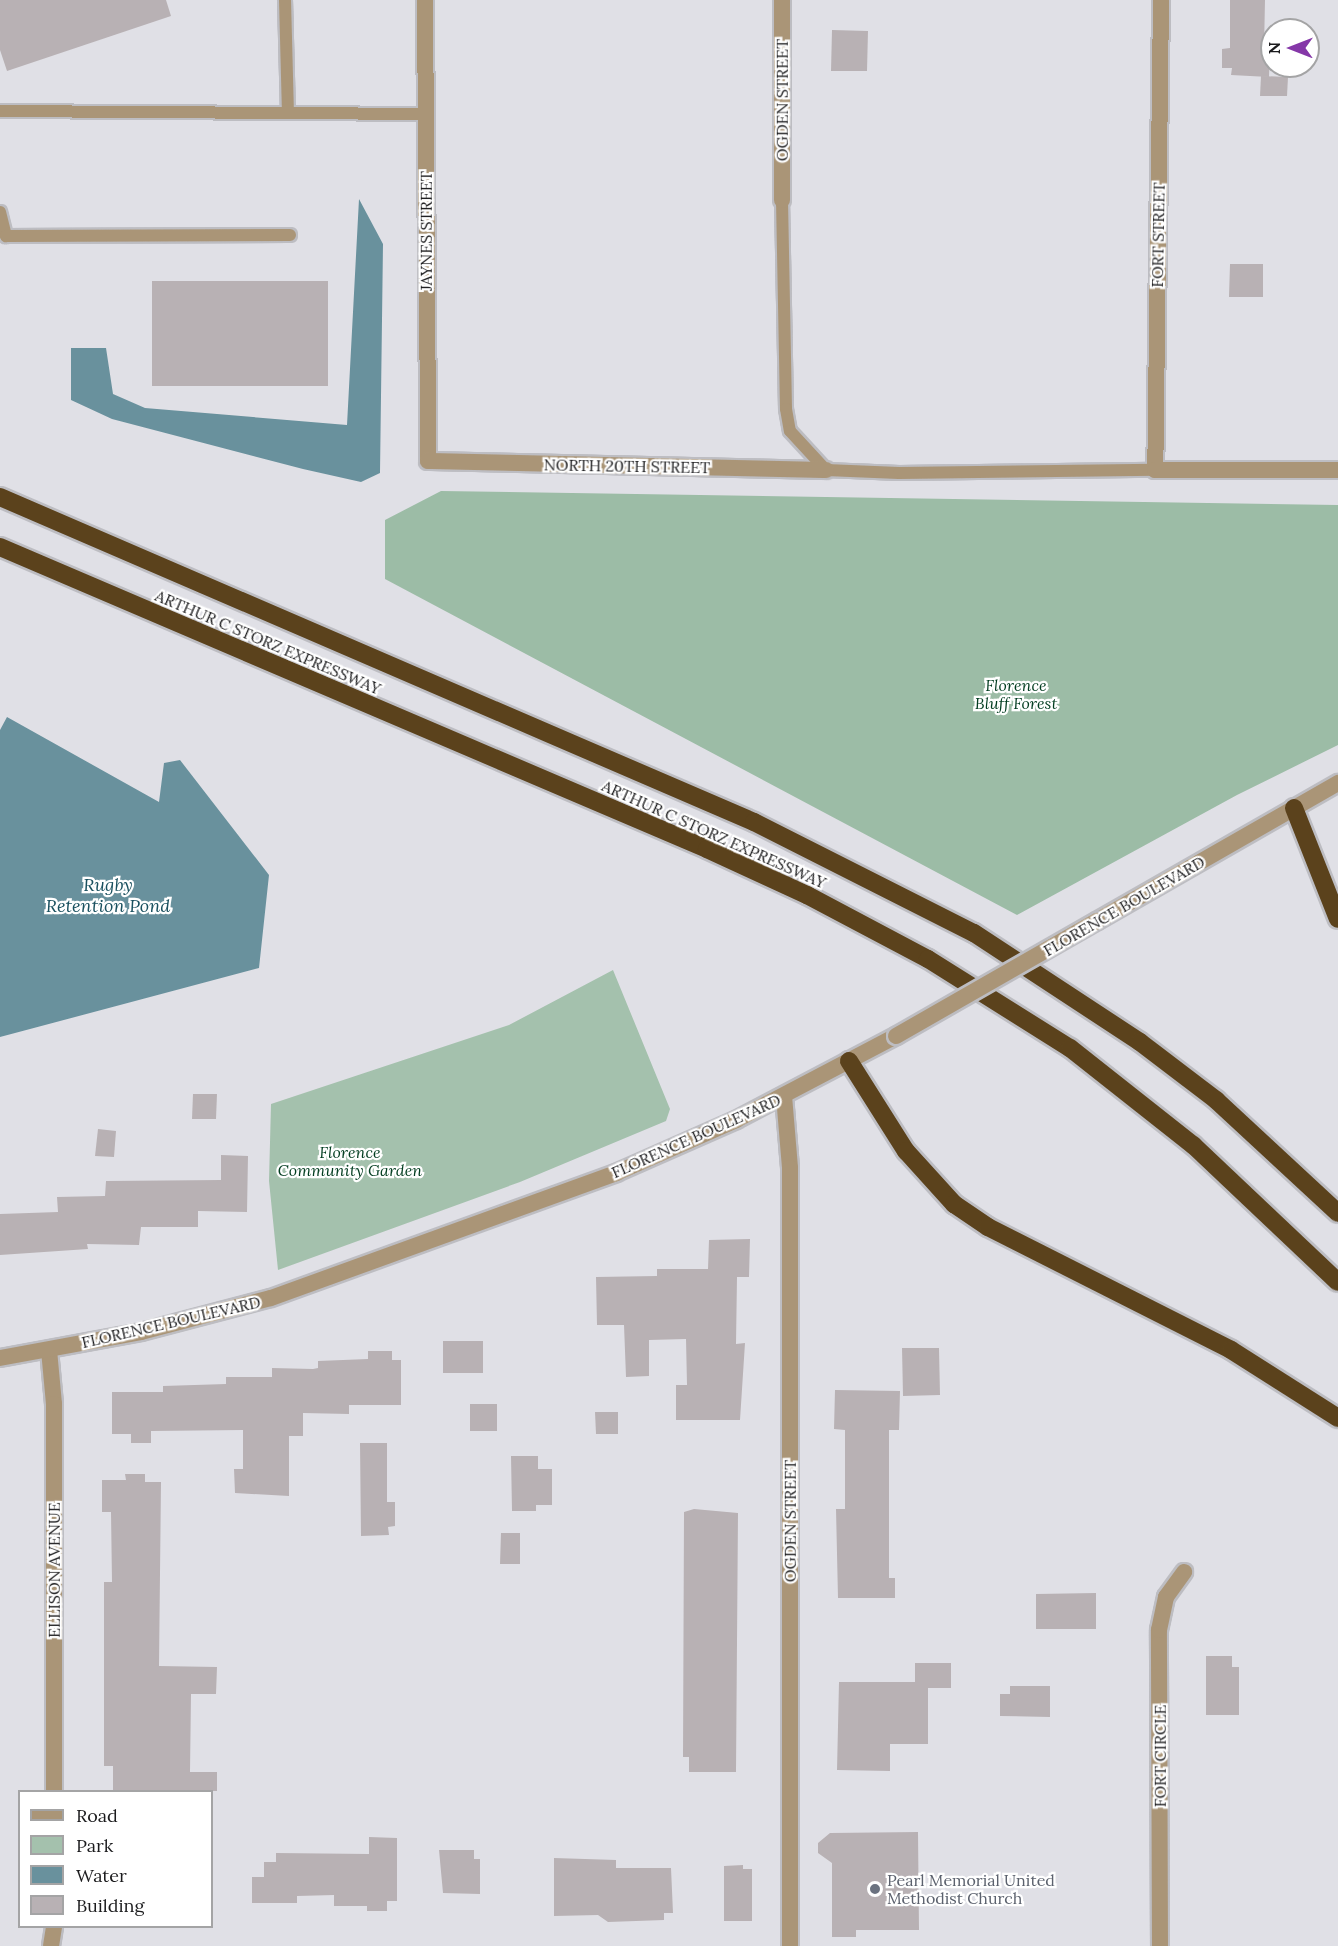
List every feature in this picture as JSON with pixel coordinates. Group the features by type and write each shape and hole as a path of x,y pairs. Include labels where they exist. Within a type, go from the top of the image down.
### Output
{"highway":[{"name":"ARTHUR C STORZ EXPRESSWAY","path":"0,497 754,822 964,928 1140,1042 1216,1100 1338,1213"},
{"name":"ARTHUR C STORZ EXPRESSWAY","path":"0,547 706,849 807,895 928,959 1070,1048 1193,1145 1338,1282"},
{"path":"1294,808 1338,919"},
{"path":"849,1062 906,1151 954,1204 988,1227 1231,1350 1338,1418"}],"street":[{"name":"JAYNES STREET","path":"425,0 428,461"},
{"name":"OGDEN STREET","path":"782,0 782,200"},
{"name":"FORT STREET","path":"1155,470 1161,0"},
{"name":"NORTH 20TH STREET","path":"428,461 825,470"},
{"path":"1155,470 1338,470"},
{"name":"FLORENCE BOULEVARD","path":"0,1358 141,1332 271,1298 616,1173 784,1096 849,1062 1338,783"},
{"name":"OGDEN STREET","path":"784,1096 790,1168 790,1946"},
{"name":"ELLISON AVENUE","path":"49,1350 54,1404 54,1790"},
{"name":"FORT CIRCLE","path":"1160,1946 1159,1630 1166,1597 1184,1572"},
{"path":"51,1946 54,1928"}],"lane":[{"path":"285,0 288,111"},
{"path":"0,111 288,111 426,114"},
{"path":"782,200 786,409 790,431 825,470 899,473 1155,470"},
{"path":"0,212 6,236 290,235"}],"green space":[{"name":"Florence Bluff Forest","path":"441,491 1338,505 1338,745 1237,795 1017,915 385,579 385,520"},
{"name":"Florence Community Garden","path":"613,970 670,1109 666,1121 520,1182 278,1270 269,1181 271,1104 509,1025"}],"water":[{"path":"359,199 383,244 380,473 361,482 303,469 112,419 71,400 71,348 106,348 113,394 145,408 347,425"},
{"name":"Rugby Retention Pond","path":"7,717 159,802 164,763 180,760 269,875 259,968 0,1037 0,730"}],"building":[{"path":"0,0 166,0 171,16 7,71 0,50"},
{"path":"1230,0 1265,0 1265,18 1260,18 1260,77 1231,75 1232,68 1222,68 1222,49 1230,48"},
{"path":"832,30 868,31 867,71 831,71"},
{"path":"1261,78 1288,78 1287,96 1260,96"},
{"path":"1230,264 1263,264 1263,297 1229,297"},
{"path":"152,281 328,281 328,386 152,386"},
{"path":"193,1094 217,1094 216,1119 192,1119"},
{"path":"98,1129 116,1131 114,1157 95,1156"},
{"path":"221,1155 248,1156 247,1212 198,1211 198,1227 141,1227 139,1245 87,1244 88,1249 0,1255 0,1214 58,1212 57,1197 105,1196 106,1181 221,1180"},
{"path":"750,1239 749,1277 737,1277 736,1344 745,1343 740,1420 676,1420 676,1385 687,1385 686,1339 649,1340 649,1376 626,1377 624,1325 597,1325 596,1277 657,1276 657,1269 708,1269 709,1240"},
{"path":"443,1341 483,1341 483,1373 443,1373"},
{"path":"902,1348 939,1348 940,1395 903,1396"},
{"path":"368,1351 392,1351 392,1360 401,1360 401,1405 349,1405 349,1414 303,1413 303,1436 289,1436 289,1496 235,1493 234,1469 243,1469 243,1430 151,1431 151,1443 131,1443 131,1434 112,1434 112,1392 163,1392 163,1386 226,1384 226,1377 272,1377 272,1368 313,1369 318,1368 318,1361 368,1359"},
{"path":"835,1390 900,1391 899,1430 889,1430 889,1578 895,1578 895,1598 838,1598 836,1509 845,1509 845,1430 834,1429"},
{"path":"470,1404 497,1404 497,1431 470,1431"},
{"path":"595,1412 618,1412 618,1434 596,1434"},
{"path":"360,1443 387,1443 387,1502 395,1502 395,1526 388,1527 389,1535 361,1536"},
{"path":"511,1456 538,1456 538,1469 552,1469 552,1505 536,1505 536,1511 512,1511"},
{"path":"125,1474 145,1474 145,1482 161,1482 159,1666 217,1667 216,1694 191,1694 190,1772 217,1772 217,1791 113,1790 113,1766 104,1766 104,1582 112,1582 111,1512 102,1512 102,1480 126,1480"},
{"path":"694,1509 738,1513 736,1772 689,1772 689,1757 683,1757 684,1512"},
{"path":"501,1533 520,1533 520,1564 500,1564"},
{"path":"1096,1593 1096,1629 1036,1629 1036,1594"},
{"path":"1206,1656 1232,1656 1232,1667 1239,1667 1239,1715 1206,1715"},
{"path":"915,1663 951,1663 951,1688 928,1688 928,1744 890,1744 890,1771 837,1770 839,1682 915,1682"},
{"path":"1010,1686 1050,1686 1050,1717 1000,1716 1000,1694 1010,1694"},
{"name":"Pearl Memorial United Methodist Church","path":"918,1832 919,1930 856,1930 856,1937 832,1937 832,1863 818,1853 818,1843 830,1833"},
{"path":"369,1837 397,1838 397,1901 387,1901 387,1911 367,1911 367,1906 334,1906 334,1895 297,1896 297,1903 252,1903 252,1877 264,1877 264,1862 276,1862 276,1853 369,1854"},
{"path":"439,1850 474,1850 474,1859 480,1859 480,1894 443,1893"},
{"path":"554,1858 616,1860 616,1868 671,1868 673,1913 664,1913 664,1920 608,1922 598,1915 554,1916"},
{"path":"743,1865 743,1869 752,1869 752,1921 724,1921 724,1866"}],"place":[{"name":"Pearl Memorial United Methodist Church","path":"875,1889"}]}
